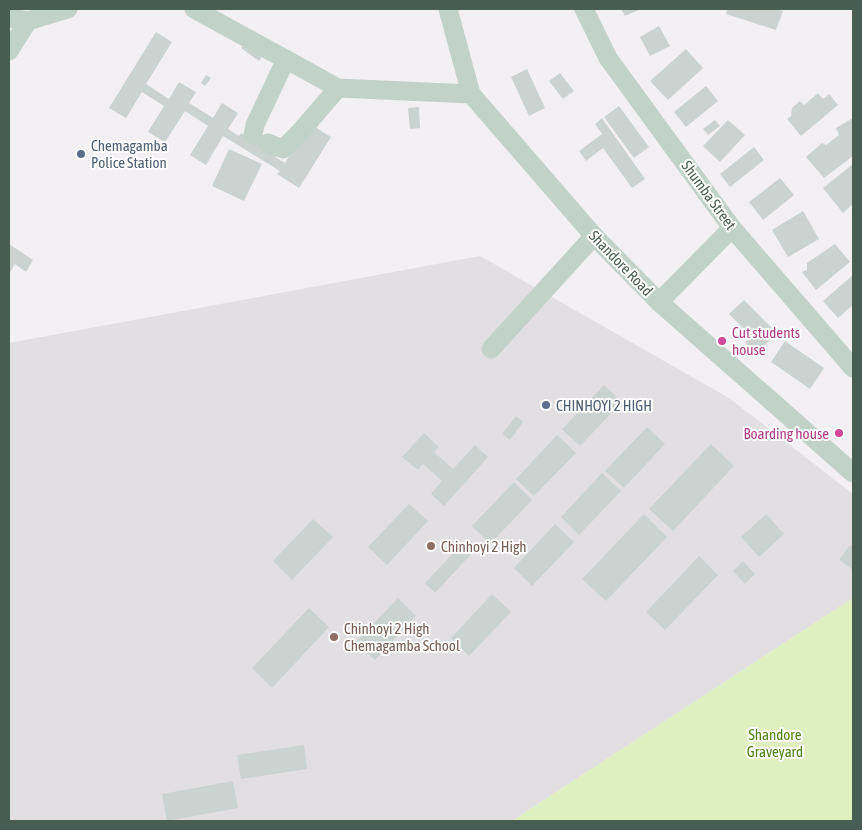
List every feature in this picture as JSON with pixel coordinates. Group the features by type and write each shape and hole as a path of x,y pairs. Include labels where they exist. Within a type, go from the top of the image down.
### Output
{"street":[{"path":"9,18 28,21 68,9"},
{"path":"194,9 338,88 471,94"},
{"name":"Shandore Road","path":"448,9 471,94 594,236 659,302 853,473"},
{"name":"Shumba Street","path":"584,9 608,58 732,228 853,368"},
{"path":"9,51 28,21"},
{"path":"286,59 255,125 260,139 283,149 338,88"},
{"path":"659,302 732,228"},
{"path":"490,349 594,236"}],"shaded area":[{"name":"Chinhoyi 2 High","path":"480,256 729,398 853,494 853,598 512,821 9,821 9,343"}],"green space":[{"name":"Shandore Graveyard","path":"853,598 853,821 512,821"}],"building":[{"path":"621,9 641,9 625,16"},
{"path":"727,9 775,9 783,11 776,30 726,14"},
{"path":"659,26 670,46 650,56 640,37"},
{"path":"156,32 172,42 146,84 169,99 179,82 196,92 189,103 213,118 222,103 238,113 228,129 239,136 241,133 250,139 254,132 277,154 275,157 285,163 309,123 331,137 299,188 277,174 280,171 223,136 206,165 190,155 208,126 185,111 165,142 148,132 164,106 142,92 126,118 109,108"},
{"path":"245,42 263,55 259,61 241,48"},
{"path":"686,49 703,68 668,100 650,81"},
{"path":"527,69 545,108 529,116 511,77"},
{"path":"560,73 574,91 563,99 549,81"},
{"path":"206,75 211,78 205,86 201,83"},
{"path":"706,86 718,101 686,127 674,112"},
{"path":"818,93 823,99 829,94 838,105 801,136 787,119 791,116 792,108 800,101 804,105"},
{"path":"619,106 649,147 634,158 604,117"},
{"path":"419,107 420,128 410,129 408,108"},
{"path":"602,118 645,179 632,188 603,148 586,161 579,151 602,134 595,124"},
{"path":"853,118 853,156 824,178 806,157 822,143 826,145 839,135 836,128"},
{"path":"715,120 720,126 708,135 703,129"},
{"path":"728,120 745,135 720,162 703,146"},
{"path":"754,147 764,160 730,187 720,174"},
{"path":"229,149 262,164 244,201 212,186"},
{"path":"853,164 853,204 843,213 823,188"},
{"path":"780,178 794,195 763,220 749,202"},
{"path":"803,211 819,239 788,257 772,230"},
{"path":"9,244 33,260 26,272 15,264 9,274"},
{"path":"835,244 850,262 816,290 802,272 807,270 807,263"},
{"path":"853,275 853,305 838,318 823,301"},
{"path":"744,300 777,333 756,354 745,343 752,337 729,314"},
{"path":"785,341 824,368 810,389 771,362"},
{"path":"604,385 622,402 580,446 562,429"},
{"path":"516,416 523,422 510,440 502,434"},
{"path":"647,427 665,444 624,488 605,471"},
{"path":"424,433 439,447 434,452 453,469 475,445 488,457 444,506 431,494 442,481 423,464 418,470 402,457"},
{"path":"557,435 576,453 534,496 516,479"},
{"path":"711,444 734,466 673,531 649,509"},
{"path":"602,473 621,491 579,535 561,517"},
{"path":"514,482 532,500 490,544 472,526"},
{"path":"409,504 428,521 387,565 368,547"},
{"path":"644,514 667,537 606,601 582,579"},
{"path":"766,514 784,534 759,557 741,537"},
{"path":"313,519 333,537 292,580 273,561"},
{"path":"555,524 574,542 532,586 514,568"},
{"path":"463,543 473,552 435,593 425,583"},
{"path":"850,545 853,547 853,570 839,560"},
{"path":"699,556 718,575 665,630 646,612"},
{"path":"743,561 755,574 745,584 733,571"},
{"path":"492,594 511,612 469,656 451,638"},
{"path":"398,598 416,616 375,660 356,642"},
{"path":"309,608 329,627 272,688 252,668"},
{"path":"304,745 307,769 241,779 237,755"},
{"path":"233,781 238,808 167,821 162,794"}],"place":[{"name":"Chemagamba Police Station","path":"81,154"},
{"name":"Cut students house","path":"722,341"},
{"name":"CHINHOYI 2 HIGH","path":"546,405"},
{"name":"Boarding house","path":"839,433"},
{"name":"Chinhoyi 2 High","path":"431,546"},
{"name":"Chinhoyi 2 High Chemagamba School","path":"334,637"}]}
